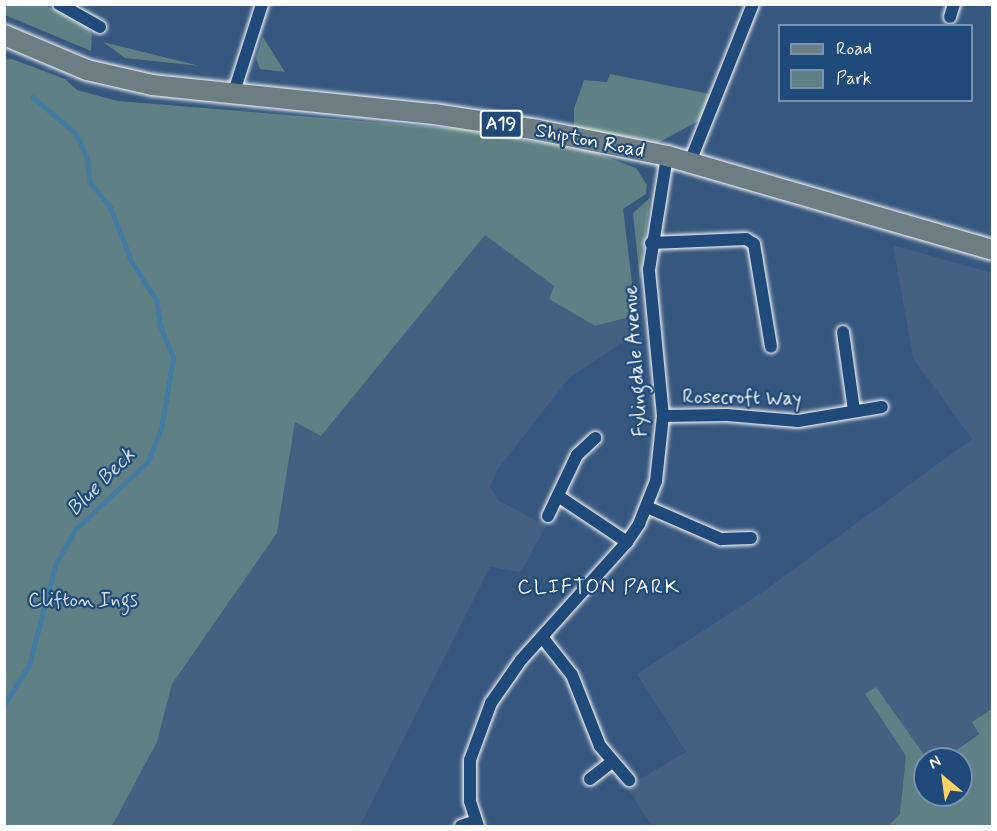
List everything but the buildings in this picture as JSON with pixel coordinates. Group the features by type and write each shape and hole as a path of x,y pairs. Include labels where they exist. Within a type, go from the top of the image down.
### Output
{"main road":[{"name":"Shipton Road","path":"4,34 87,70 152,85 434,114 667,156 993,250"}],"street":[{"path":"59,4 100,27"},
{"path":"233,95 262,4"},
{"path":"690,162 753,4"},
{"name":"Fylingdale Avenue","path":"477,824 469,780 474,741 502,686 542,637 627,542 647,507 660,459 663,416 650,300 651,243 667,156"},
{"path":"651,243 746,239 754,244 771,347"},
{"path":"843,332 854,410"},
{"name":"Rosecroft Way","path":"663,416 727,415 798,421 882,407"},
{"path":"548,516 577,455 595,438"},
{"path":"558,496 627,542"},
{"path":"647,507 721,539 751,538"},
{"path":"542,637 572,675 592,728 612,762 629,780"},
{"path":"590,779 612,762"},
{"path":"461,826 477,824"}],"shaded area":[{"path":"485,234 555,286 549,299 595,326 626,318 633,336 569,378 497,470 490,487 498,500 546,526 521,572 490,567 360,826 112,826 157,742 172,684 277,533 295,422 321,435"},
{"path":"893,245 992,273 992,723 960,747 913,747 913,785 900,814 888,826 652,826 627,787 686,752 637,674 764,591 972,439 913,358"}],"green space":[{"path":"4,5 45,5 87,27 92,34 91,51 5,15"},
{"path":"263,37 285,72 260,69 256,58"},
{"path":"103,42 200,66 125,58"},
{"name":"Clifton Ings","path":"12,59 65,79 77,90 118,101 459,129 590,151 636,168 647,185 646,194 623,209 633,291 633,306 626,318 595,326 549,299 554,286 485,235 321,436 295,422 277,533 172,684 157,742 112,826 5,826 4,60"},
{"path":"610,74 710,94 702,119 656,144 574,127 574,109 584,80 607,82"},
{"path":"650,198 640,281 633,213"},
{"path":"876,687 918,747 913,747 913,807 973,807 973,747 961,747 979,734 972,722 992,709 992,826 888,826 900,814 906,756 865,694"}],"waterway":[{"name":"Blue Beck","path":"4,705 29,665 56,563 76,529 148,461 161,429 173,358 160,325 156,300 131,261 110,207 90,183 87,158 75,133 33,98"}],"district":[{"name":"CLIFTON PARK","path":"599,587"}]}
